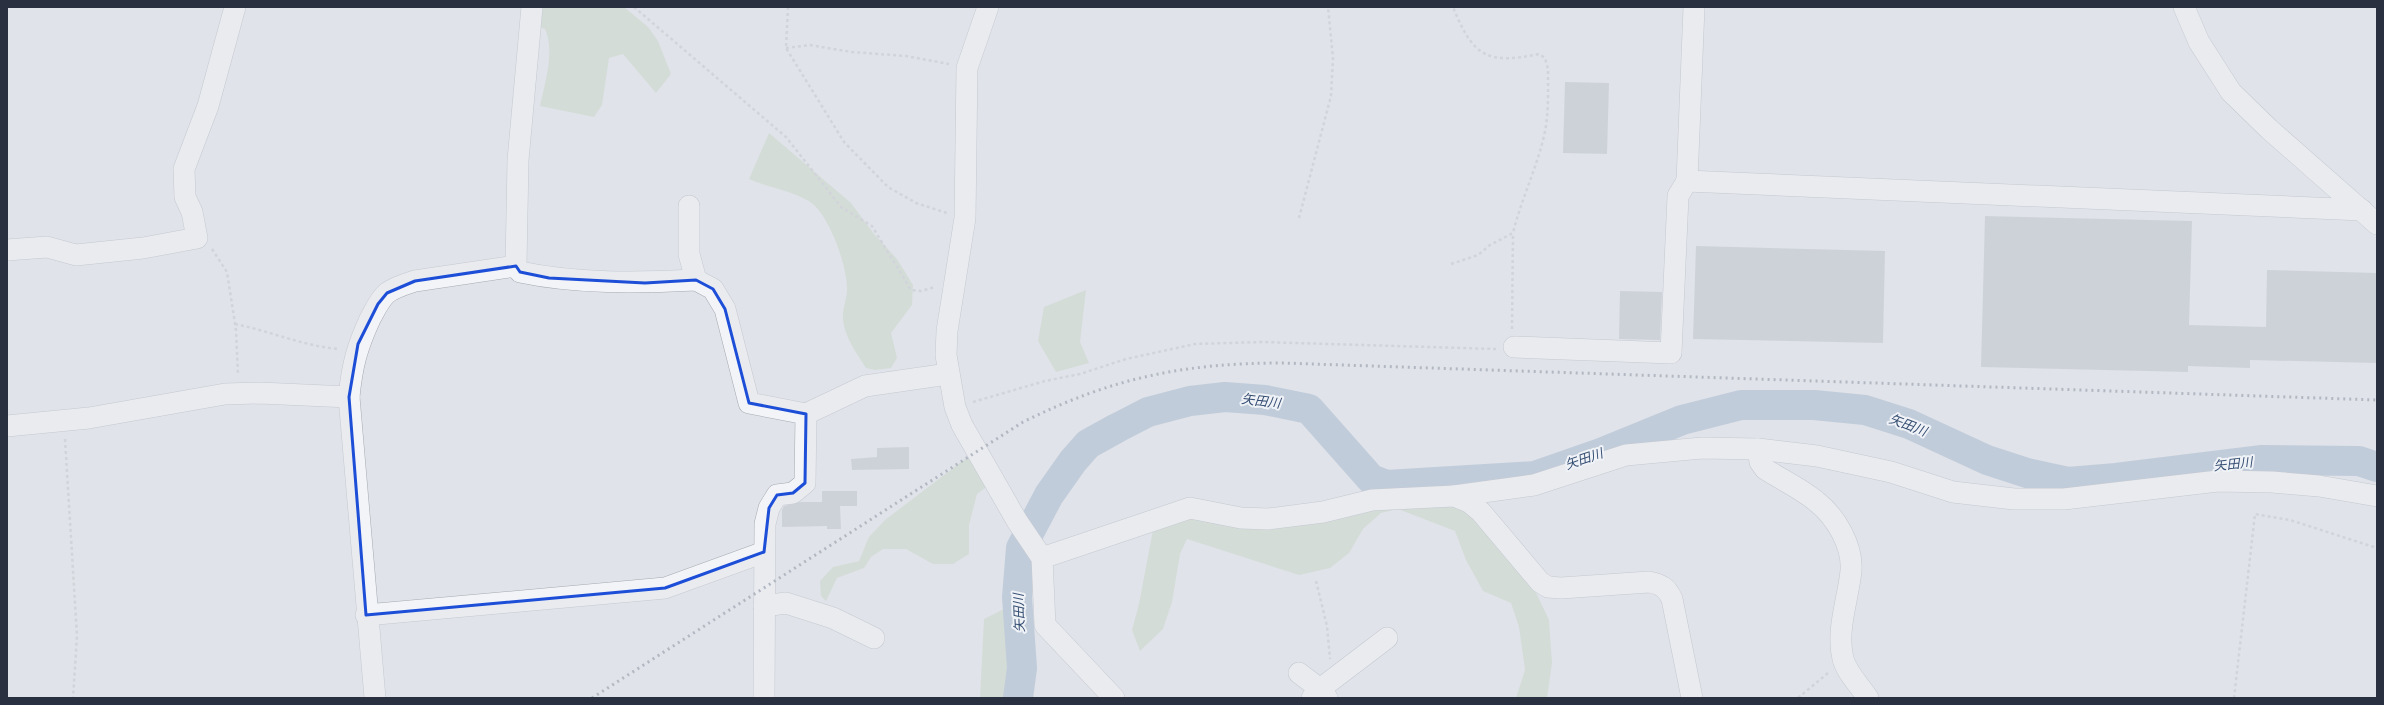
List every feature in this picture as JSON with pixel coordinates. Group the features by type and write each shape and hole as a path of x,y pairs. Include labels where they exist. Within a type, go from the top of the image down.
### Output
{"street":[{"path":"7,250 47,246 76,255 142,248 197,238 192,212 185,197 184,169 208,106 235,7"},
{"path":"532,7 518,160 516,266 520,272 550,278 645,283 696,280 713,289 726,309 749,403 806,414 865,386 948,374"},
{"path":"988,7 967,68 965,218 947,331 948,374 955,407 962,425 1017,521 1040,555 1045,625 1114,698"},
{"path":"1514,347 1671,353 1678,196 1687,181 1694,7"},
{"path":"2184,7 2199,42 2231,92 2269,129 2377,224"},
{"path":"1687,181 2362,210"},
{"path":"689,206 688,254 696,280"},
{"path":"375,698 366,615 349,397 352,365 356,351 378,304 387,293 401,285 415,281 516,266"},
{"path":"7,426 64,420 239,394 349,397"},
{"path":"764,698 765,524 768,508 777,495 793,493 805,483 806,414"},
{"path":"1040,555 1190,508 1241,518 1268,519 1323,512 1372,500 1454,496 1534,485 1626,455 1660,450 1702,448 1758,450 1818,456 1891,472 1953,492 2014,499 2064,499 2218,481 2272,482 2318,486 2377,496"},
{"path":"1758,450 1760,462 1766,469 1817,502 1831,516 1841,532 1848,550 1851,570 1842,618 1843,660 1847,669 1868,698"},
{"path":"1454,496 1469,502 1481,512 1540,582 1548,587 1560,588 1649,582 1656,583 1667,590 1672,599 1692,698"},
{"path":"366,615 665,588 764,552"},
{"path":"764,606 786,603 833,618 874,638"},
{"path":"1299,673 1320,695 1388,638"}],"path":[{"path":"634,7 786,137 841,207 872,226 911,290 921,291 956,280"},
{"path":"788,7 786,48 844,142 888,187 916,204 965,218"},
{"path":"1300,218 1333,83 1333,58 1328,7"},
{"path":"955,407 1045,380 1080,374 1126,359 1195,344 1262,342 1490,349 1514,347 1512,332 1513,233 1519,208 1530,186 1544,135 1548,104 1548,69 1545,58 1539,54 1516,59 1488,56 1477,49 1463,32 1452,7"},
{"path":"786,48 810,45 821,46 852,52 906,56 967,68"},
{"path":"1451,264 1478,255 1490,245 1513,233"},
{"path":"197,238 206,240 227,272 235,324 239,394"},
{"path":"235,324 264,330 298,341 356,351"},
{"path":"64,420 77,636 73,698"},
{"path":"2234,698 2255,514 2290,520 2377,548"},
{"path":"1316,581 1330,646 1330,664 1320,695"},
{"path":"1798,698 1843,660"}],"highlighted area":[{"path":"516,266 520,272 549,278 645,283 696,280 713,289 725,309 749,403 806,414 805,483 793,493 777,495 769,508 764,552 665,588 366,615 349,397 358,344 378,304 387,293 415,281"}],"green space":[{"path":"525,7 624,7 648,27 658,41 671,74 656,93 623,54 609,58 602,105 594,117 540,106 548,67 548,38 545,29 521,22"},
{"path":"769,133 851,203 874,234 897,259 913,285 912,305 891,333 897,358 891,368 875,370 866,368 848,338 843,319 847,289 844,268 837,244 820,212 814,205 792,193 749,179"},
{"path":"1086,290 1080,342 1089,363 1056,372 1038,341 1044,307"},
{"path":"973,453 989,485 977,494 969,525 969,554 953,564 933,564 906,549 883,549 871,557 864,568 837,578 826,601 821,596 820,581 833,567 859,561 869,537 885,520"},
{"path":"1376,504 1456,506 1477,519 1532,584 1549,620 1552,663 1547,698 1516,698 1525,670 1519,627 1511,603 1483,591 1466,560 1455,531 1398,509 1381,513 1363,529 1349,553 1330,568 1299,575 1187,539 1180,554 1172,602 1163,629 1140,651 1132,630 1139,604 1153,530 1191,518"},
{"path":"1012,605 1013,662 1008,698 980,698 984,619"}],"building":[{"path":"1565,82 1609,83 1607,154 1563,153"},
{"path":"1985,216 2192,221 2189,325 2266,327 2267,270 2377,273 2377,363 2250,360 2250,368 2188,366 2188,372 1981,367"},
{"path":"1696,246 1885,251 1883,343 1693,339"},
{"path":"1620,291 1662,292 1660,340 1619,339"},
{"path":"909,447 909,469 852,470 851,459 877,457 877,448"},
{"path":"822,491 857,491 857,506 840,506 841,529 827,529 827,526 782,527 782,510 784,506 801,502 822,502"}],"waterway":[{"name":"矢田川","path":"1018,698 1022,668 1017,597 1021,548 1049,495 1073,461 1088,444 1148,412 1190,401 1225,397 1265,400 1309,409 1371,479 1386,485 1535,476 1601,453 1682,420 1741,405 1814,405 1865,410 1909,424 1987,460 2027,473 2068,482 2116,478 2262,460 2359,461 2377,467"}],"railway":[{"path":"592,698 1023,422 1087,394 1118,384 1180,370 1213,366 1283,363 2377,400"}]}
